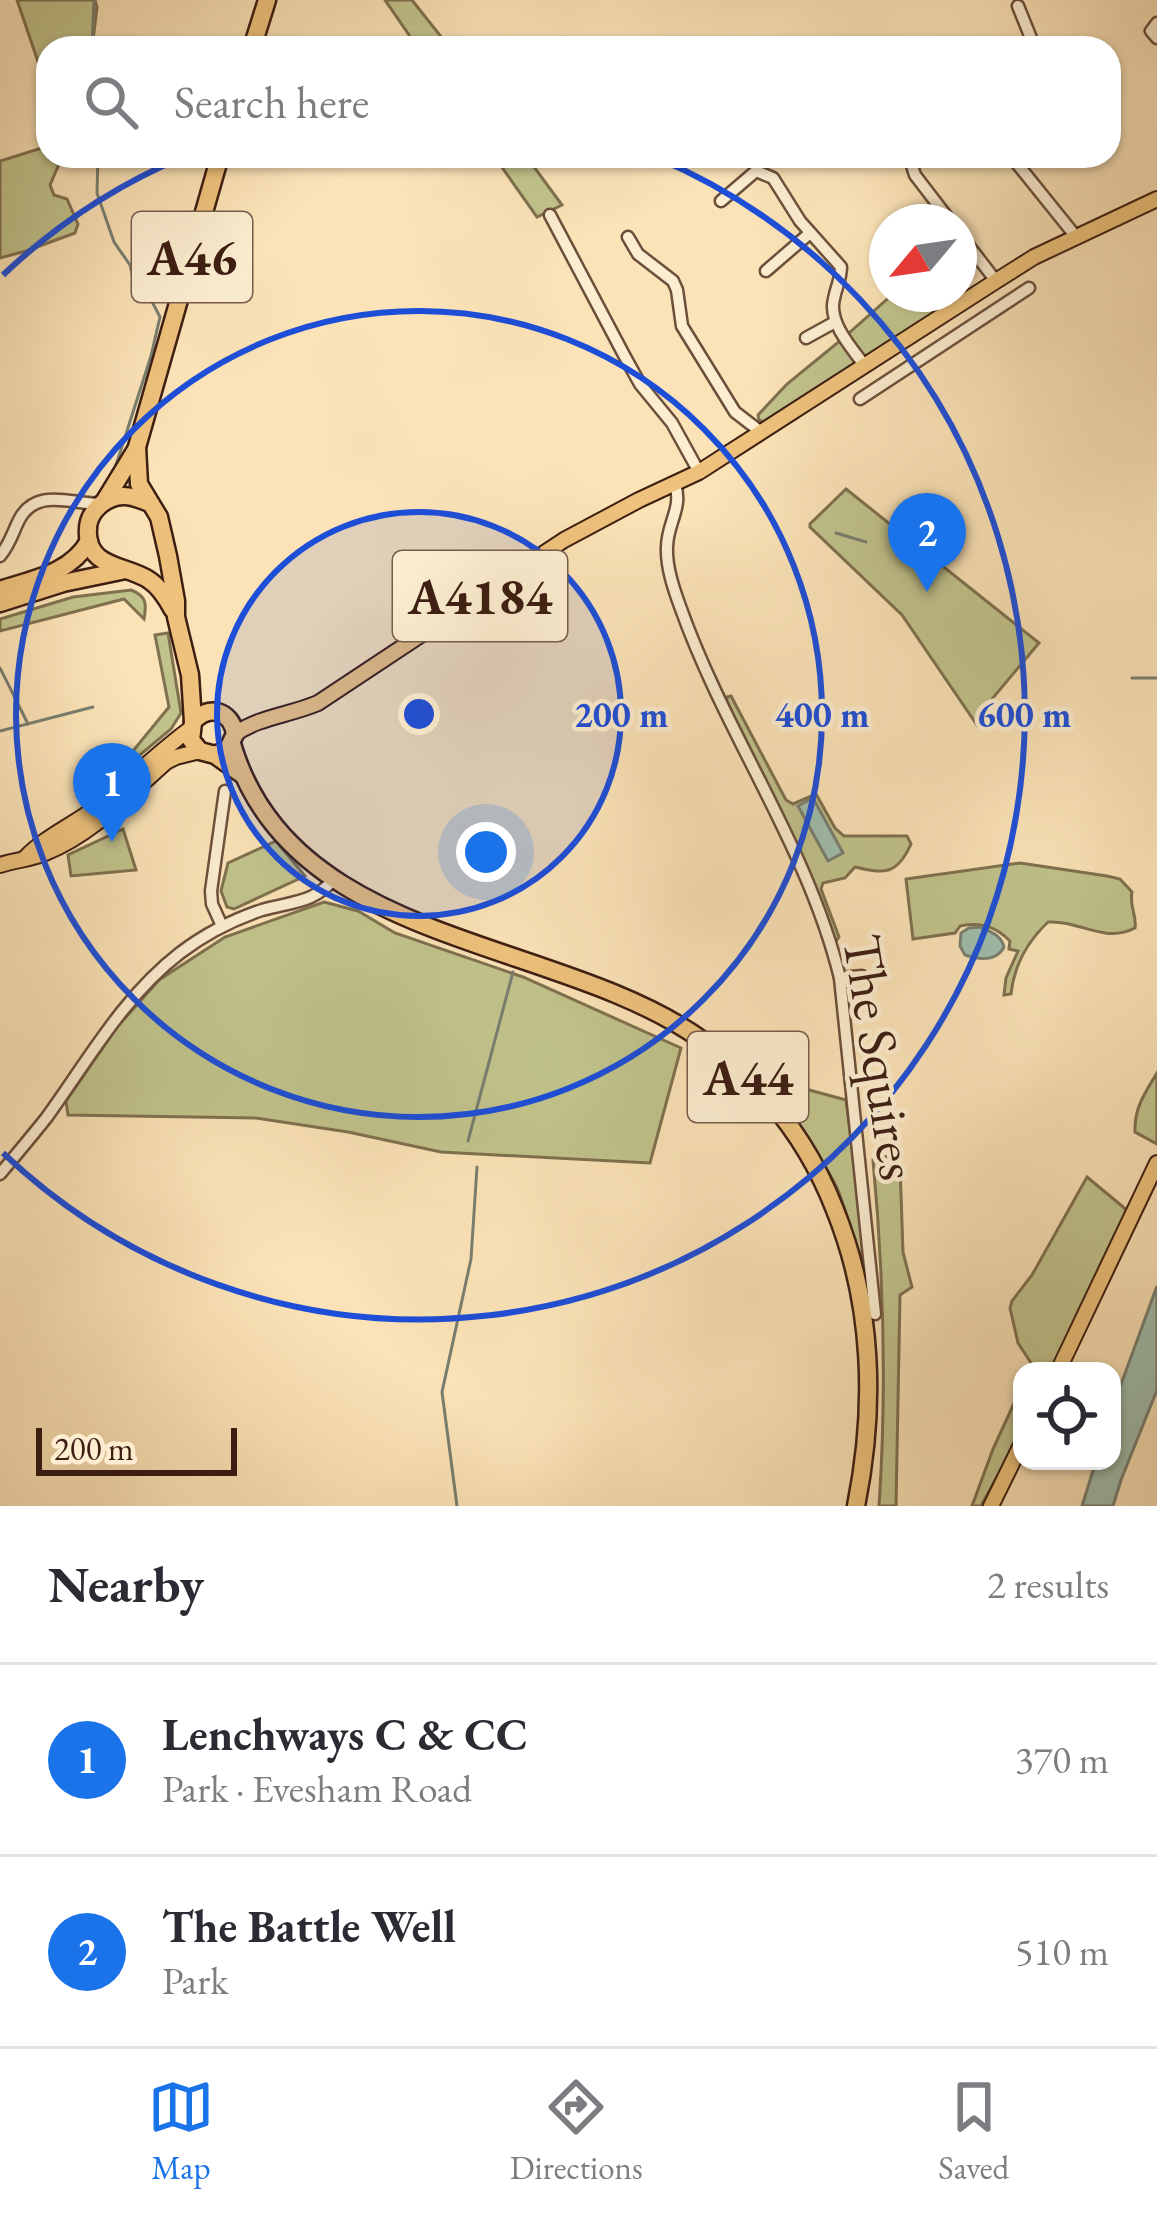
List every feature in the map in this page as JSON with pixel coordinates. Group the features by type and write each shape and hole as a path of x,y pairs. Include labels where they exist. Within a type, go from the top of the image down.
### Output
{"highway":[{"path":"256,36 267,0"},
{"name":"A46","path":"147,502 137,475 140,438 217,168"},
{"path":"140,438 146,440 142,476 168,519 168,556"},
{"name":"A46","path":"102,503 140,438"},
{"path":"0,590 63,568 83,550 89,520 102,503 124,496 147,502 159,517 168,556 190,675 191,740 208,753 228,749 234,739 230,719 216,711 190,675"},
{"path":"0,603 149,561 157,554 163,534"},
{"path":"88,536 99,559 155,585 176,616"},
{"path":"192,725 202,713 216,711"},
{"name":"A44","path":"234,739 241,774"},
{"name":"A44","path":"208,753 241,774 279,829 335,878 442,933 613,992 658,1014 699,1037 756,1084 800,1140 827,1190 848,1245 862,1303 868,1417 856,1506"}],"main road":[{"name":"A4184","path":"977,293 1034,257 1157,199"},
{"name":"A4184","path":"216,711 262,720 318,703 564,540 699,472 947,312"},
{"name":"A4184","path":"234,739 262,720"},
{"path":"26,857 100,805 192,725"},
{"path":"0,865 40,856 70,840 176,757 208,753"},
{"path":"1062,1362 1157,1163"},
{"path":"991,1506 1013,1461"}],"street":[{"path":"1018,6 1031,36"},
{"path":"1157,22 1151,31 1157,38"},
{"path":"721,201 755,168"},
{"path":"758,168 778,183 809,233 841,267 833,310 860,368 864,396 1029,288"},
{"path":"913,168 937,204"},
{"path":"1021,168 1077,238"},
{"path":"550,215 640,384 672,423 699,472"},
{"path":"766,271 809,233"},
{"path":"628,237 638,254 673,281 682,326 728,403 761,432"},
{"path":"977,256 996,280"},
{"path":"977,293 992,313"},
{"path":"806,338 836,322"},
{"name":"The Squires","path":"675,485 678,505 666,544 678,602 712,688 808,883 840,978 874,1314"},
{"path":"0,556 33,503 47,498 102,503"},
{"path":"65,501 88,536"},
{"path":"222,926 211,891 225,791"},
{"path":"0,1174 115,1018 180,953 222,926 311,899 335,878"},
{"path":"840,978 862,976"},
{"path":"851,1102 867,1103"}],"green space":[{"path":"17,0 95,0 93,36 36,36 36,56"},
{"path":"385,0 412,0 440,36 410,36"},
{"path":"36,150 36,168 57,168 50,185 54,195 67,199 78,224 75,233 0,258 0,161"},
{"path":"502,168 535,168 562,205 537,217"},
{"path":"873,312 934,312 865,359 848,334"},
{"path":"841,340 857,364 764,422 759,420 758,415 787,384"},
{"path":"846,489 1039,643 992,699 977,725 902,615 810,527"},
{"path":"131,590 144,601 144,619 124,599 0,631 0,619 73,597"},
{"path":"168,633 181,713 171,729 128,765 128,757 169,707 155,635"},
{"path":"731,696 786,800 793,804 816,794 844,836 907,836 911,844 901,862 889,870 855,867 845,878 823,883 821,889 839,937 836,941 727,706"},
{"path":"123,829 136,870 71,876 68,855"},
{"path":"276,841 305,876 234,909 227,907 221,891 228,863"},
{"path":"1020,863 1120,879 1132,892 1135,928 1113,934 1048,922 1023,955 1011,994 1004,995 1018,951 1009,949 1010,941 987,926 975,925 913,939 906,879"},
{"path":"324,902 358,911 395,933 523,977 681,1048 650,1163 441,1152 256,1118 68,1115 66,1101 118,1026 159,980 225,937"},
{"path":"1157,1073 1157,1144 1135,1132 1135,1123"},
{"path":"794,1082 846,1100 868,1268 837,1188 785,1099 783,1089"},
{"path":"883,1156 900,1165 903,1252 912,1287 900,1295 896,1506 879,1506 883,1333 873,1160"},
{"path":"1087,1177 1128,1211 1056,1362 1030,1362 1018,1343 1010,1308"},
{"path":"1013,1406 1013,1447 981,1506 972,1506"}],"shaded area":[{"path":"813,798 843,853 828,861 798,806"},
{"path":"980,927 1003,943 997,955 982,959 965,955 961,933"},
{"path":"1157,1286 1157,1390 1113,1506 1082,1506 1093,1470 1121,1470 1121,1384"}],"waterway":[{"path":"92,36 94,0"},
{"path":"98,168 97,193 114,242 160,317 116,465"},
{"path":"836,533 866,542"},
{"path":"0,668 28,724"},
{"path":"1132,678 1157,678"},
{"path":"0,731 93,707"},
{"path":"468,1141 513,972"},
{"path":"457,1506 442,1392 471,1259 477,1167"}],"place":[{"name":"The Battle Well","path":"927,592"},
{"name":"Lenchways C & CC","path":"112,842"}]}
